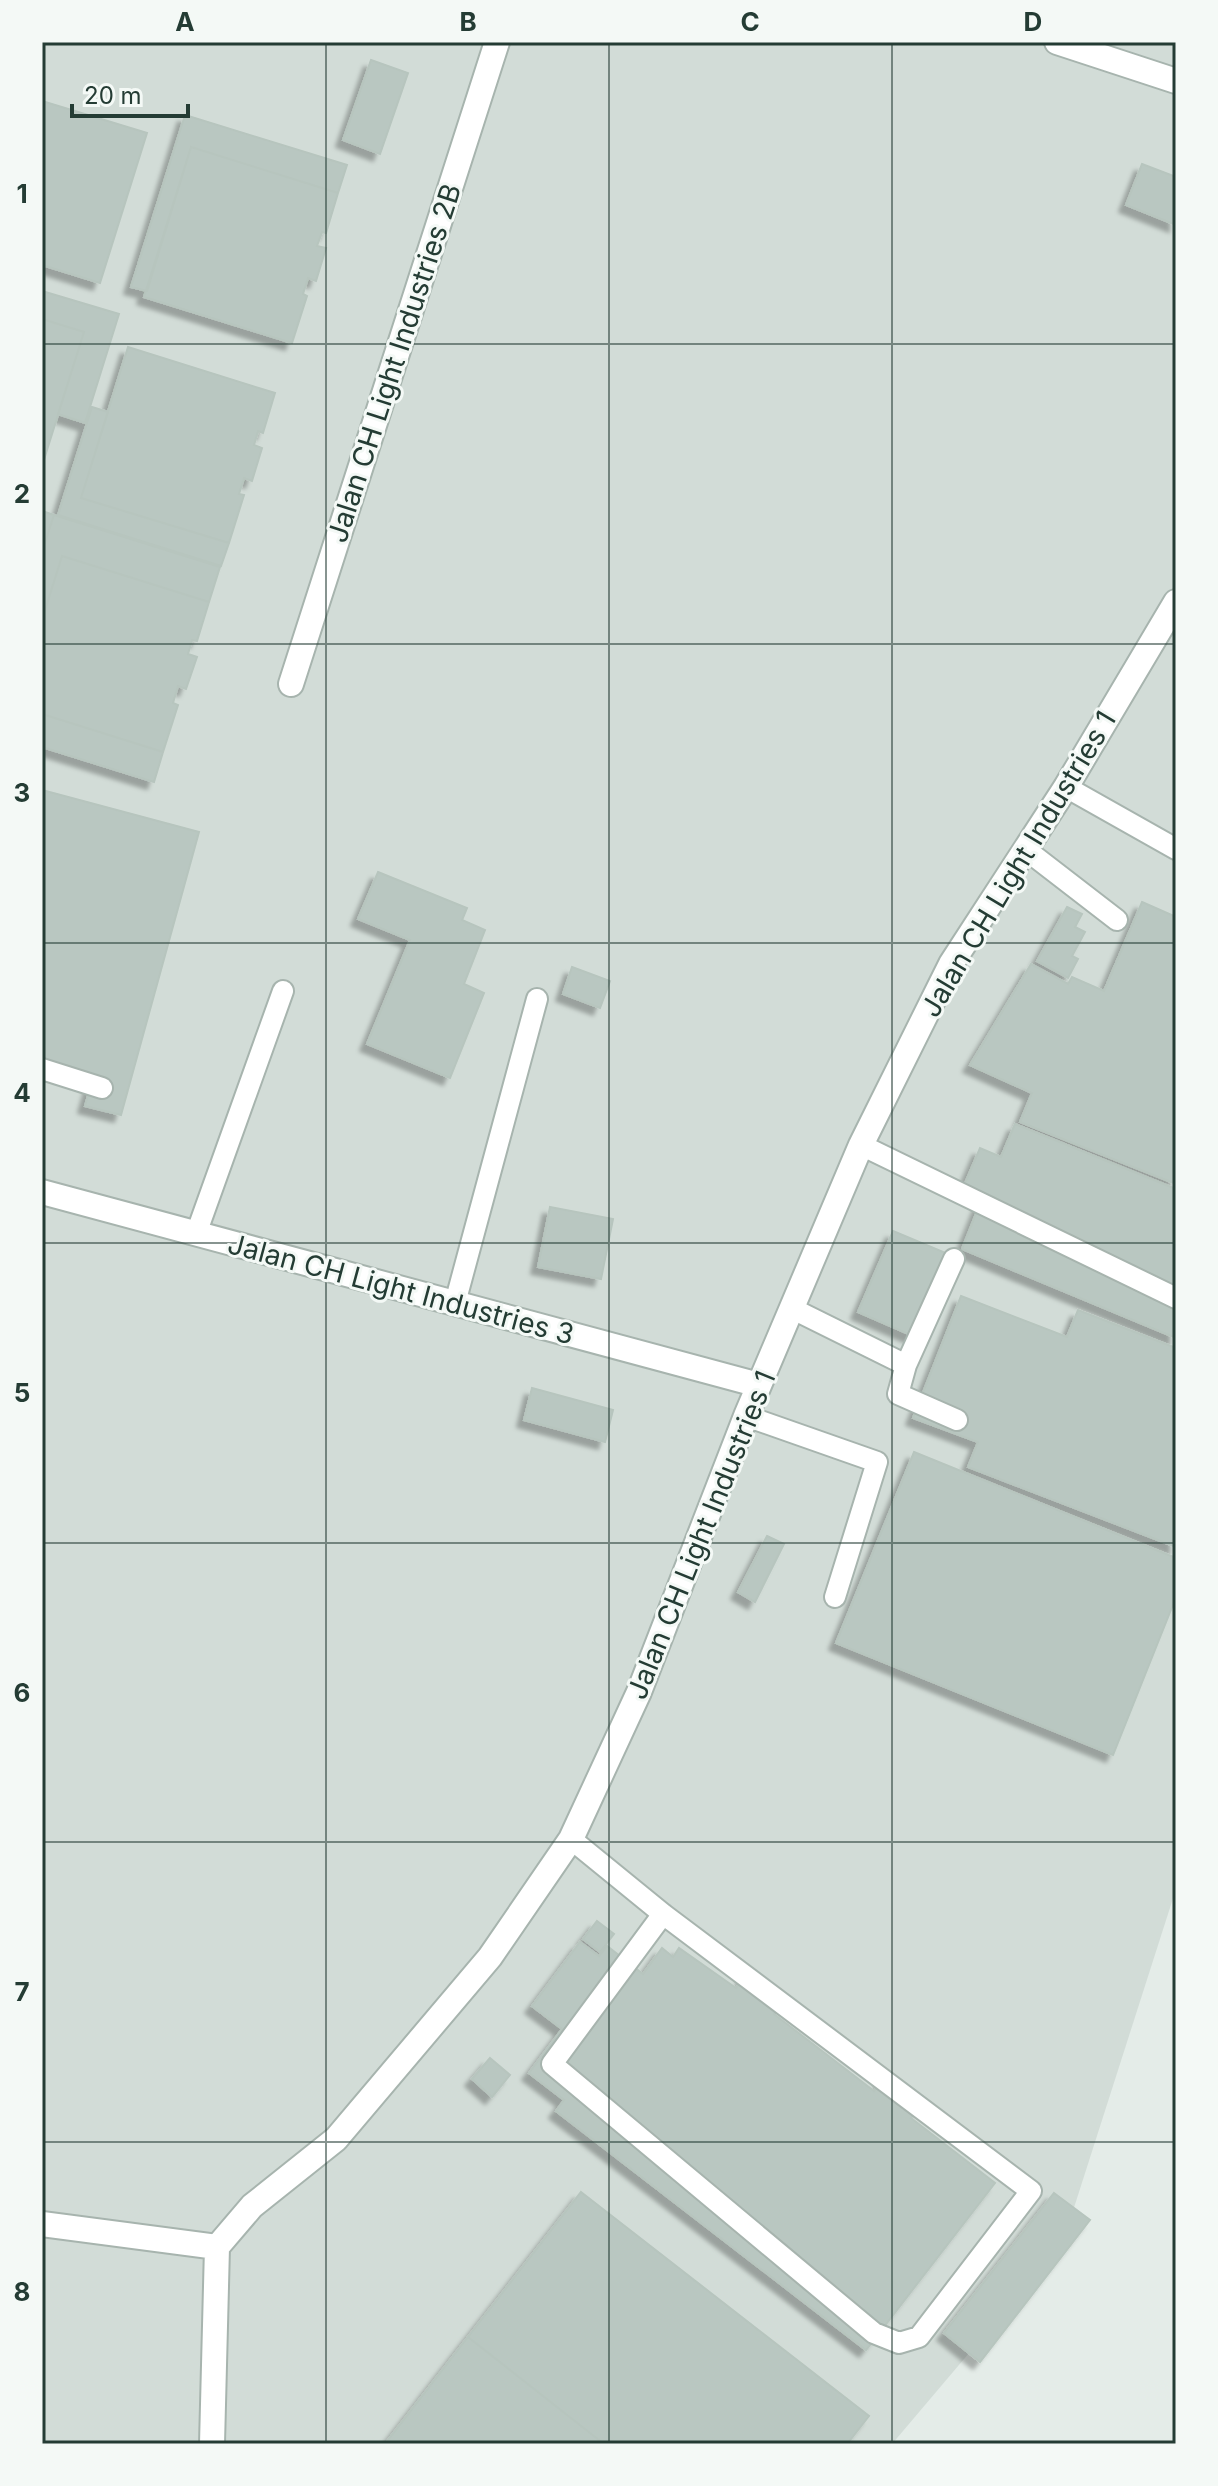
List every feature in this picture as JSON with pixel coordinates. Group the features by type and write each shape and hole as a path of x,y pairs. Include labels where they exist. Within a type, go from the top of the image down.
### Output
{"street":[{"name":"Jalan CH Light Industries 2B","path":"291,684 497,42"},
{"path":"1057,42 1176,81"},
{"name":"Jalan CH Light Industries 1","path":"217,2247 252,2206 336,2139 490,1957 571,1839 639,1692 746,1416 861,1145 951,964 1066,787 1176,602"},
{"name":"Jalan CH Light Industries 3","path":"42,1192 759,1385"},
{"path":"42,2224 217,2247 212,2444"}],"lane":[{"path":"1066,787 1175,847"},
{"path":"1025,849 1117,920"},
{"path":"196,1234 283,991"},
{"path":"455,1303 537,999"},
{"path":"42,1069 102,1088"},
{"path":"861,1145 1176,1298"},
{"path":"954,1259 906,1365 898,1394 957,1420"},
{"path":"793,1309 906,1365"},
{"path":"746,1416 877,1462 835,1597"},
{"path":"571,1839 663,1914 1031,2191 919,2337 899,2343 874,2333 552,2064 663,1914"}],"shaded area":[{"path":"42,42 1176,42 1176,1889 1063,2242 892,2444 42,2444"}],"building":[{"path":"371,60 408,73 380,154 343,140"},
{"path":"42,101 147,133 100,283 42,265"},
{"path":"185,115 347,165 338,193 191,147 147,291 131,287"},
{"path":"191,147 338,193 326,233 322,232 317,246 326,248 316,281 308,278 303,294 307,296 292,343 144,297"},
{"path":"1142,164 1176,177 1176,225 1126,205"},
{"path":"42,291 119,314 85,423 58,414 84,332 42,319"},
{"path":"42,319 84,332 42,466"},
{"path":"128,347 275,393 263,433 258,431 254,445 262,448 252,481 244,478 239,494 244,495 229,543 81,498"},
{"path":"92,407 108,412 81,498 229,543 221,566 58,515"},
{"path":"42,511 54,515 42,552"},
{"path":"54,515 220,567 209,602 62,556 42,620 42,552"},
{"path":"62,556 209,602 197,641 192,640 188,654 197,657 186,689 178,686 173,703 178,705 163,752 42,714 42,620"},
{"path":"42,714 163,752 154,782 42,747"},
{"path":"42,790 199,832 121,1115 85,1106 94,1075 42,1061"},
{"path":"378,872 467,908 462,920 485,930 464,984 484,993 450,1078 367,1044 410,940 358,919"},
{"path":"1142,902 1176,917 1176,1184 1020,1122 1032,1093 970,1065 1031,964 1068,984 1072,977 1104,991"},
{"path":"1067,907 1082,914 1075,927 1085,932 1072,956 1078,959 1068,978 1037,961"},
{"path":"572,967 610,981 600,1008 563,994"},
{"path":"1015,1124 1176,1189 1176,1338 962,1249 983,1196 963,1188 980,1148 1001,1157"},
{"path":"550,1207 613,1219 601,1279 538,1267"},
{"path":"893,1231 948,1254 913,1336 858,1312"},
{"path":"961,1296 1067,1337 1078,1310 1176,1348 1176,1547 968,1467 978,1442 913,1418"},
{"path":"532,1388 613,1410 605,1442 524,1420"},
{"path":"914,1452 1176,1558 1176,1597 1113,1755 836,1643"},
{"path":"767,1536 784,1544 755,1602 738,1592"},
{"path":"597,1921 614,1934 600,1952 583,1939"},
{"path":"580,1942 599,1956 607,1946 643,1974 662,1948 673,1957 679,1948 736,1988 747,1974 784,2002 774,2014 874,2091 886,2076 922,2104 911,2118 995,2183 866,2350 556,2111 564,2100 529,2073 562,2029 532,2006"},
{"path":"490,2058 510,2075 492,2097 472,2079"},
{"path":"581,2192 869,2416 847,2444 604,2444 468,2337"},
{"path":"1054,2193 1090,2220 980,2362 944,2333"},
{"path":"468,2337 604,2444 385,2444"}]}
